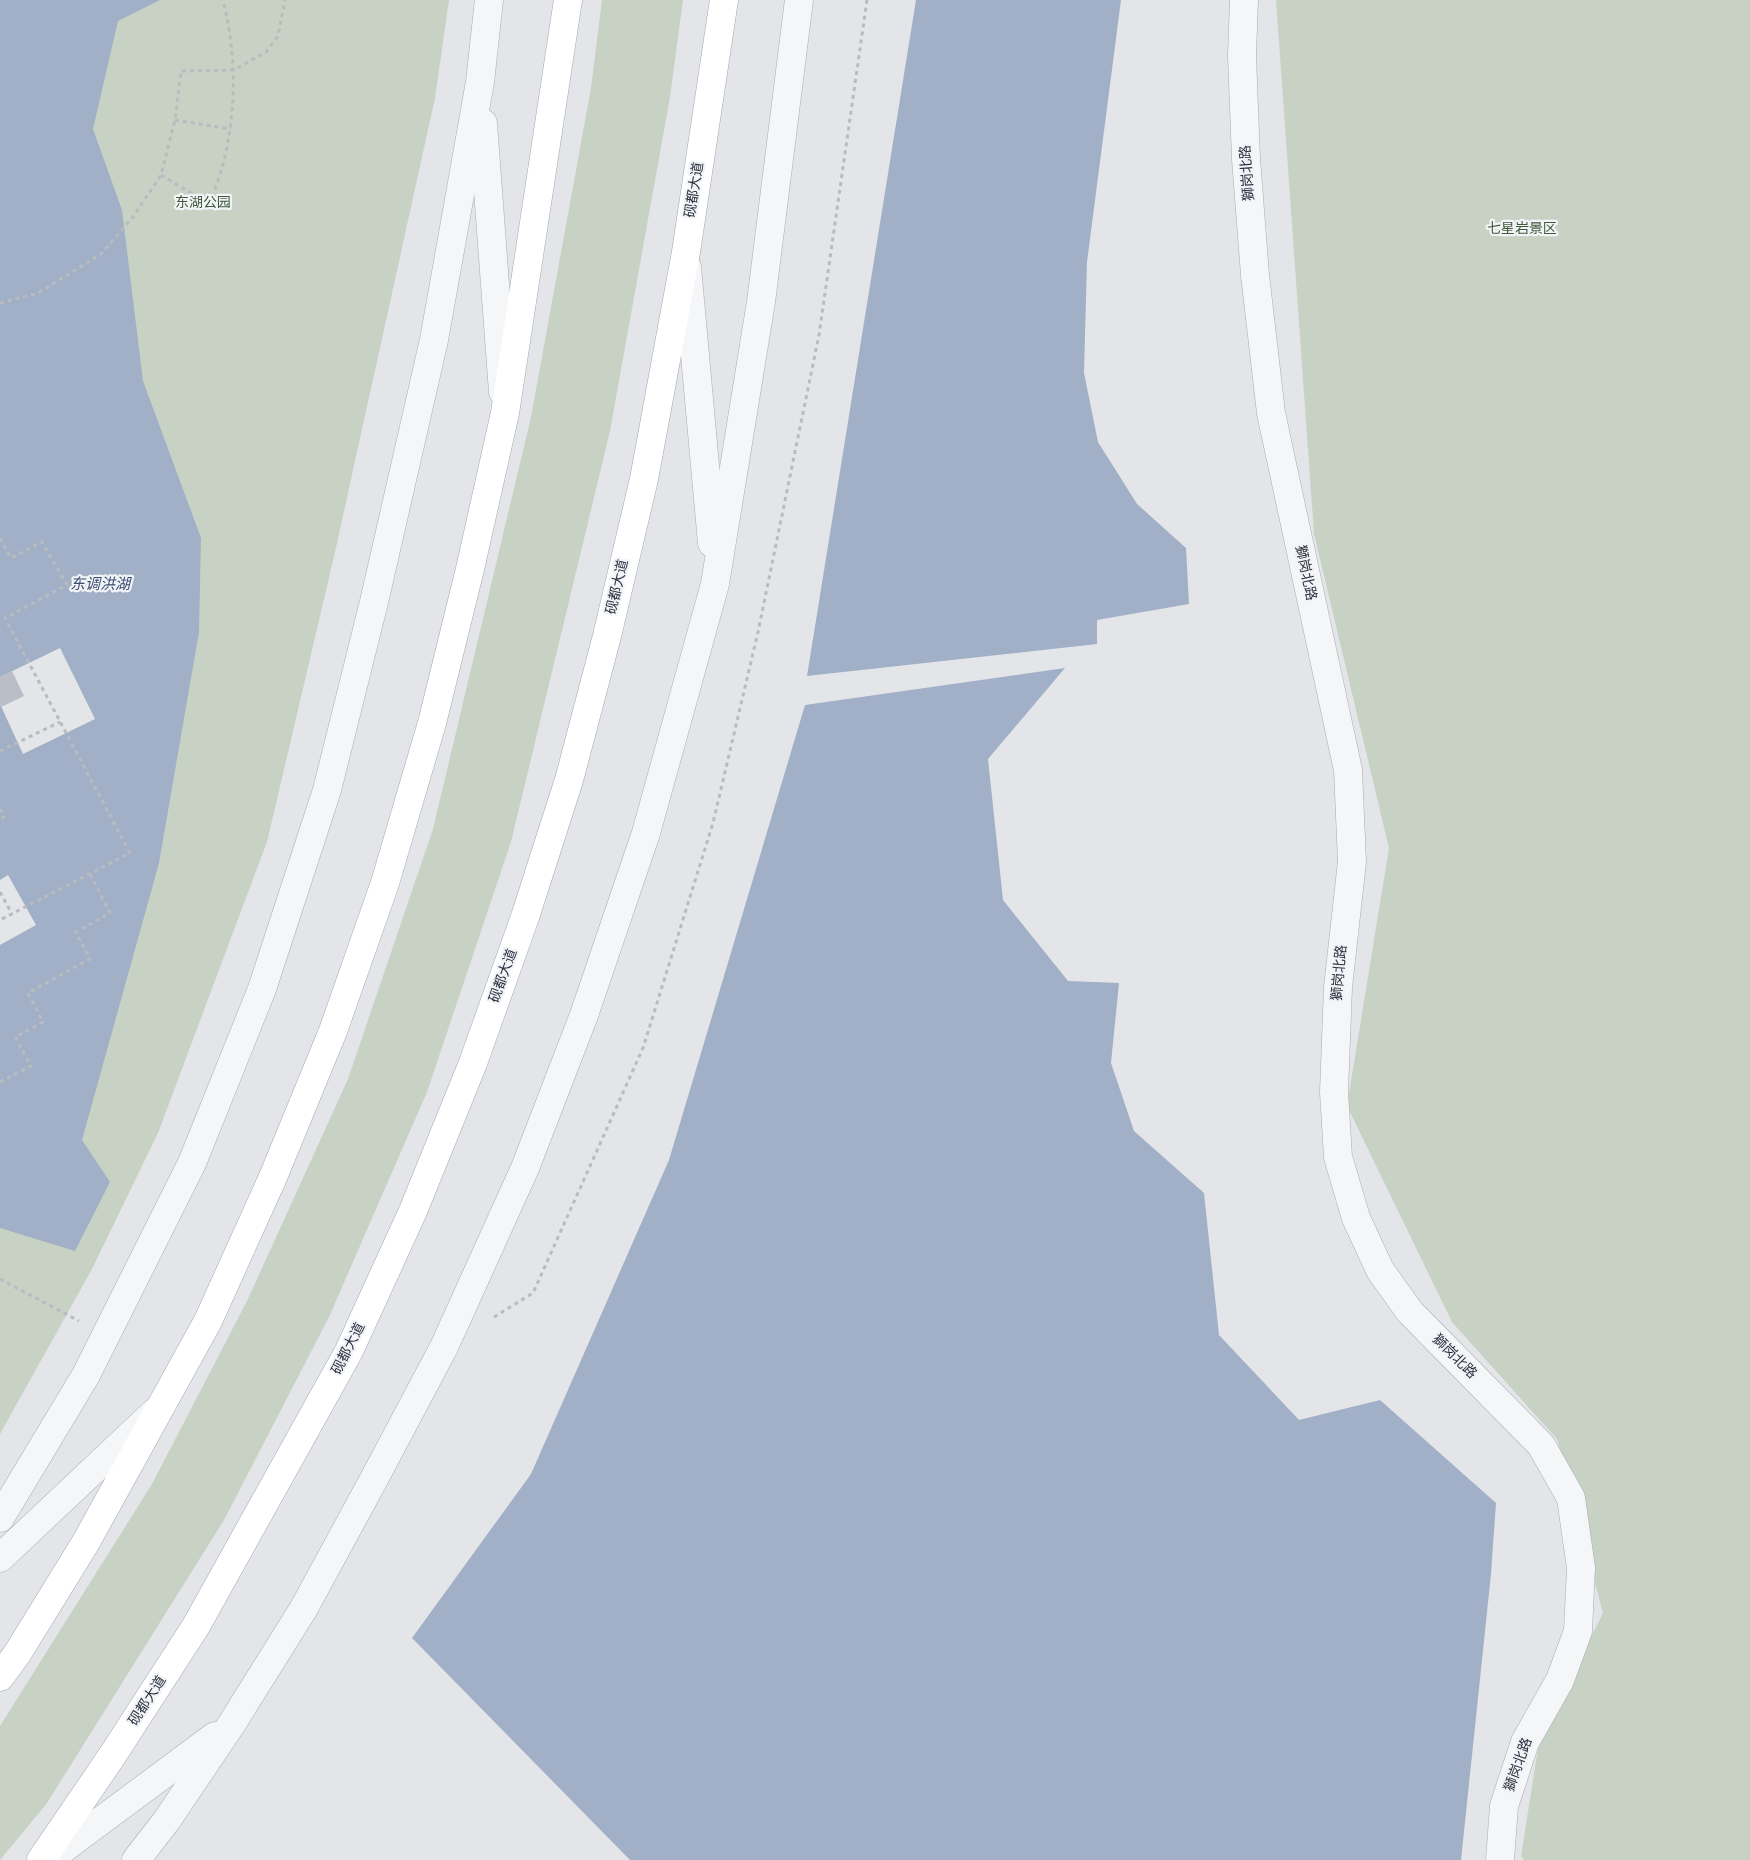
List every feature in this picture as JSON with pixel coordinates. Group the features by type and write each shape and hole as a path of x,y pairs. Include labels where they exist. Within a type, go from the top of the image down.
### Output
{"main road":[{"path":"0,1677 17,1654 86,1542 208,1321 273,1177 333,1031 385,883 432,723 470,569 504,413 568,0"},
{"name":"砚都大道","path":"41,1860 112,1756 196,1626 275,1487 349,1351 413,1211 462,1091 525,917 569,780 607,636 644,478 686,252 724,0"}],"street":[{"path":"0,1518 86,1375 192,1163 262,989 327,790 374,602 434,340 480,82 489,0"},
{"path":"136,1860 167,1820 231,1725 304,1608 379,1470 444,1346 525,1168 584,1015 646,834 716,584 761,302 799,0"},
{"name":"獅岗北路","path":"1244,0 1242,56 1246,159 1255,275 1271,413 1348,770 1352,862 1338,987 1334,1092 1338,1158 1356,1218 1380,1270 1410,1312 1541,1445 1571,1498 1581,1568 1578,1631 1560,1680 1525,1742 1504,1806 1500,1860"},
{"path":"480,82 504,413"},
{"path":"686,252 716,584"},
{"path":"0,1558 162,1406"},
{"path":"48,1860 231,1725"}],"path":[{"path":"162,175 209,204 224,162 231,129 234,70 230,28 223,0"},
{"path":"0,303 38,293 101,254 133,217 162,175 176,120 180,71 234,70 266,52 278,36 285,0"},
{"path":"176,120 231,129"},
{"path":"0,538 11,558 42,542 66,585 5,618 130,853 0,920"},
{"path":"0,751 60,722"},
{"path":"0,808 4,817 0,819"},
{"path":"0,1082 30,1066 15,1037 43,1022 28,993 90,959 76,932 110,913 90,874"},
{"path":"0,892 12,914"},
{"path":"0,1279 106,1335"}],"green space":[{"name":"东湖公园","path":"0,0 449,0 435,98 335,552 267,842 158,1133 92,1269 0,1434"},
{"path":"602,0 683,0 670,97 610,431 511,842 427,1092 329,1317 224,1520 47,1803 0,1860 0,1726 152,1484 247,1301 348,1079 433,829 531,417 591,88"},
{"name":"七星岩景区","path":"1276,0 1750,0 1750,1860 1524,1860 1521,1856 1539,1742 1603,1613 1557,1439 1452,1322 1347,1106 1389,848 1314,534"}],"water":[{"name":"东调洪湖","path":"0,0 160,0 118,21 93,129 122,210 143,381 201,538 199,632 159,863 82,1140 110,1182 75,1251 0,1228"},
{"path":"916,0 1121,0 1087,262 1084,373 1098,442 1137,504 1186,548 1189,604 1097,620 1097,644 807,676"},
{"path":"1065,668 988,759 1003,900 1068,981 1119,983 1111,1063 1134,1131 1204,1193 1219,1335 1299,1420 1380,1400 1496,1503 1491,1574 1461,1860 630,1860 412,1638 531,1474 669,1160 805,705"}],"pier":[{"path":"60,648 95,719 23,754 0,704 0,677"},
{"path":"8,875 36,925 0,945 0,880"}],"building":[{"path":"12,671 24,696 1,707 0,677"}]}
